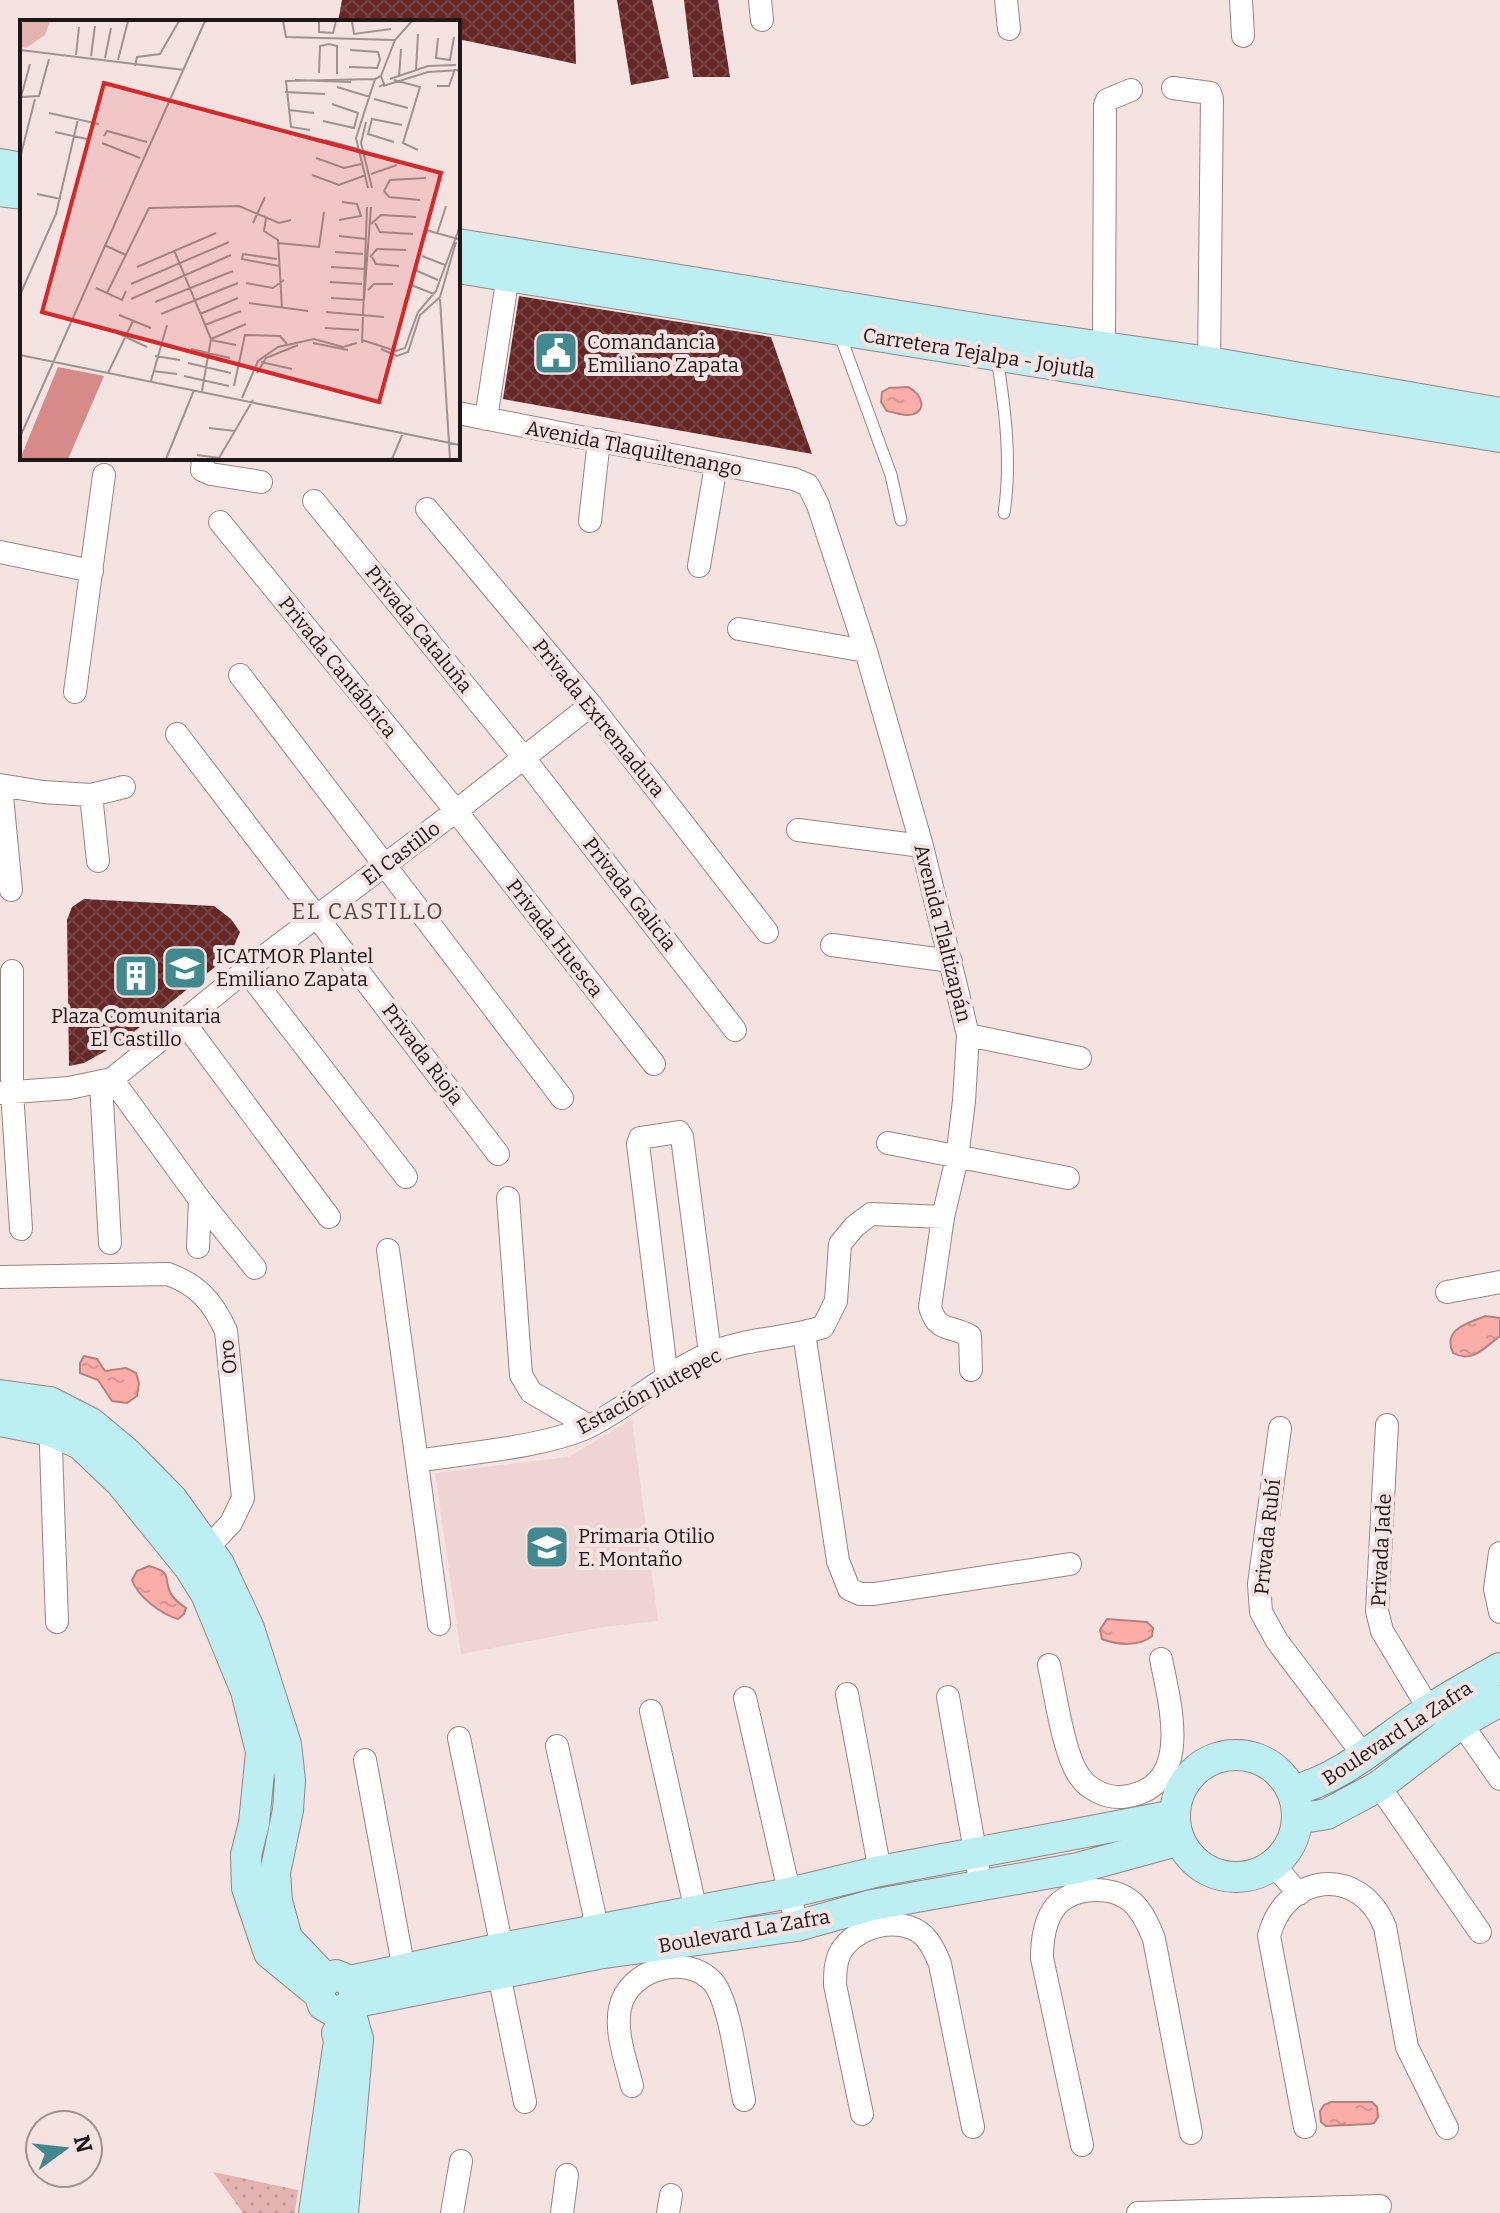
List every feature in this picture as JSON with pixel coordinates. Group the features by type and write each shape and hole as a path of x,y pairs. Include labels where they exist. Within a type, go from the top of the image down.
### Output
{"street":[{"path":"1006,0 1009,29"},
{"path":"1241,0 1243,36"},
{"path":"1173,88 1210,93 1212,99 1209,362"},
{"path":"1104,347 1105,105 1107,100 1131,90"},
{"path":"0,164 20,168"},
{"path":"0,191 20,194"},
{"name":"Carretera Tejalpa - Jojutla","path":"460,245 510,265 838,330 1500,437"},
{"path":"486,419 510,265"},
{"name":"Carretera Tejalpa - Jojutla","path":"460,268 510,265 1104,347 1209,362 1500,413"},
{"name":"Avenida Tlaquiltenango","path":"460,413 794,479 808,485"},
{"path":"590,521 599,440"},
{"path":"203,460 202,470 211,474 261,482"},
{"path":"699,566 716,465"},
{"path":"75,692 104,475"},
{"name":"Avenida Tlaltizapán","path":"808,485 818,505 866,651 922,846 968,1035 957,1158 943,1217 930,1307 933,1320 970,1336 971,1370"},
{"name":"Privada Cataluña","path":"314,501 524,758"},
{"name":"Privada Extremadura","path":"427,509 591,705 767,932"},
{"name":"Privada Cantábrica","path":"220,522 456,811"},
{"path":"0,552 92,571"},
{"path":"739,629 866,651"},
{"path":"240,675 562,1098"},
{"name":"El Castillo","path":"107,1081 591,705"},
{"name":"Privada Rioja","path":"177,734 498,1154"},
{"name":"Privada Galicia","path":"524,758 735,1030"},
{"path":"11,890 1,786 91,795 124,787"},
{"path":"91,795 98,861"},
{"name":"Privada Huesca","path":"456,811 654,1064"},
{"path":"798,830 922,846"},
{"path":"832,945 951,961"},
{"path":"246,970 406,1177"},
{"path":"12,971 6,1093 21,1229"},
{"path":"183,1021 329,1217"},
{"path":"968,1035 1080,1058"},
{"path":"6,1093 107,1081"},
{"path":"107,1081 255,1268"},
{"path":"107,1081 110,1243"},
{"path":"667,1378 638,1144 640,1138 673,1132 679,1132 682,1137 710,1353"},
{"path":"888,1143 1068,1178"},
{"path":"508,1198 521,1375 531,1392 589,1426"},
{"path":"198,1247 200,1200"},
{"path":"943,1217 871,1214 855,1226 840,1244 836,1301 823,1327 804,1333 838,1561 849,1589 860,1594 1070,1564"},
{"path":"388,1250 439,1624"},
{"name":"Oro","path":"0,1277 168,1274 188,1282 204,1295 217,1312 226,1331 243,1498 231,1523 199,1557"},
{"path":"1447,1292 1500,1282"},
{"name":"Estación Jiutepec","path":"417,1461 546,1440 589,1426 710,1353 804,1333"},
{"path":"0,1395 50,1416 199,1557 206,1594 246,1691 261,1752 254,1823 246,1855 247,1888 255,1915 269,1953 338,1996 339,2041 330,2200"},
{"path":"0,1421 50,1416"},
{"path":"50,1416 57,1622"},
{"name":"Privada Jade","path":"1387,1425 1377,1611 1382,1631 1429,1709"},
{"name":"Privada Rubí","path":"1280,1428 1259,1584 1261,1612 1277,1641 1365,1757"},
{"path":"1500,1553 1495,1589 1500,1612"},
{"path":"1049,1665 1071,1760 1080,1778 1130,1810 1163,1772 1173,1750 1174,1727 1161,1659"},
{"name":"Boulevard La Zafra","path":"1295,1805 1319,1784 1365,1757 1429,1709 1500,1668"},
{"path":"847,1694 880,1871"},
{"path":"948,1697 981,1885"},
{"path":"745,1698 797,1926"},
{"name":"Boulevard La Zafra","path":"1295,1805 1327,1814 1379,1786 1461,1723 1500,1701"},
{"path":"651,1711 696,1911"},
{"path":"1461,1723 1500,1779"},
{"path":"459,1738 502,1960 502,1989 525,2102"},
{"path":"557,1746 594,1913 596,1942"},
{"path":"1228,1755 1248,1756 1266,1763 1281,1775 1295,1805 1289,1848 1274,1865 1249,1877 1231,1878 1214,1874 1198,1865 1186,1852 1178,1827 1181,1788 1193,1772 1209,1761 1228,1755"},
{"path":"365,1760 404,1970"},
{"path":"1379,1786 1480,1932"},
{"name":"Boulevard La Zafra","path":"338,1996 596,1942 696,1911 973,1853 1130,1810 1178,1827"},
{"name":"Boulevard La Zafra","path":"596,1942 664,1956 797,1926 874,1916 981,1885 1082,1880 1178,1827"},
{"path":"1274,1865 1299,1894"},
{"path":"1082,2145 1042,1958 1042,1940 1053,1910 1082,1880 1131,1901 1146,1920 1154,1939 1191,2133"},
{"path":"1305,2127 1269,1936 1273,1919 1284,1905 1299,1894 1328,1883 1358,1892 1379,1911 1385,1927 1407,2047 1447,2128"},
{"path":"862,2114 835,1985 836,1966 841,1952 874,1916 911,1928 923,1935 934,1949 940,1964 973,2127"},
{"path":"632,2086 618,2024 621,2005 629,1988 664,1956 714,1983 724,2001 744,2100"},
{"name":"Boulevard La Zafra","path":"338,1996 404,1970 502,1960"},
{"path":"452,2213 461,2161"},
{"path":"562,2213 567,2175"},
{"path":"1138,2213 1380,2206"}],"lane":[{"path":"838,330 891,475 901,520"},
{"path":"997,357 1004,408 1008,484 1004,513"}],"shaded area":[{"name":"Primaria Otilio E. Montaño","path":"632,1419 658,1621 603,1627 461,1654 435,1473 569,1457"},
{"path":"213,2172 298,2190 295,2213 243,2213"}],"water":[{"path":"908,387 920,399 919,411 907,415 887,411 881,402 882,392 889,388"},
{"path":"1486,1316 1500,1318 1500,1336 1472,1355 1466,1357 1453,1353 1451,1338 1454,1333 1465,1324"},
{"path":"84,1356 97,1359 105,1371 126,1368 136,1373 139,1383 137,1396 127,1403 112,1401 98,1380 80,1373"},
{"path":"149,1566 164,1573 171,1595 186,1608 178,1619 151,1604 135,1586 132,1580 137,1571"},
{"path":"1107,1619 1147,1622 1153,1628 1152,1636 1128,1644 1102,1639 1100,1630"},
{"path":"1331,2102 1372,2102 1377,2107 1378,2117 1370,2124 1326,2126 1321,2122 1320,2111"}],"building":[{"path":"342,0 574,0 576,64 460,39 460,20 338,20"},
{"path":"617,0 652,0 669,78 631,85"},
{"path":"684,0 718,0 730,77 693,77"},
{"path":"519,296 771,337 812,454 503,399"},
{"name":"Plaza Comunitaria El Castillo","path":"84,899 214,906 231,919 240,932 230,955 120,1043 84,1063 69,1066 67,920 72,907"}],"place":[{"name":"Comandancia Emiliano Zapata","path":"556,353"},
{"name":"ICATMOR Plantel Emiliano Zapata","path":"185,968"},
{"name":"Plaza Comunitaria El Castillo","path":"136,976"},
{"name":"Primaria Otilio E. Montaño","path":"547,1547"}],"district":[{"name":"EL CASTILLO","path":"368,911"}]}
